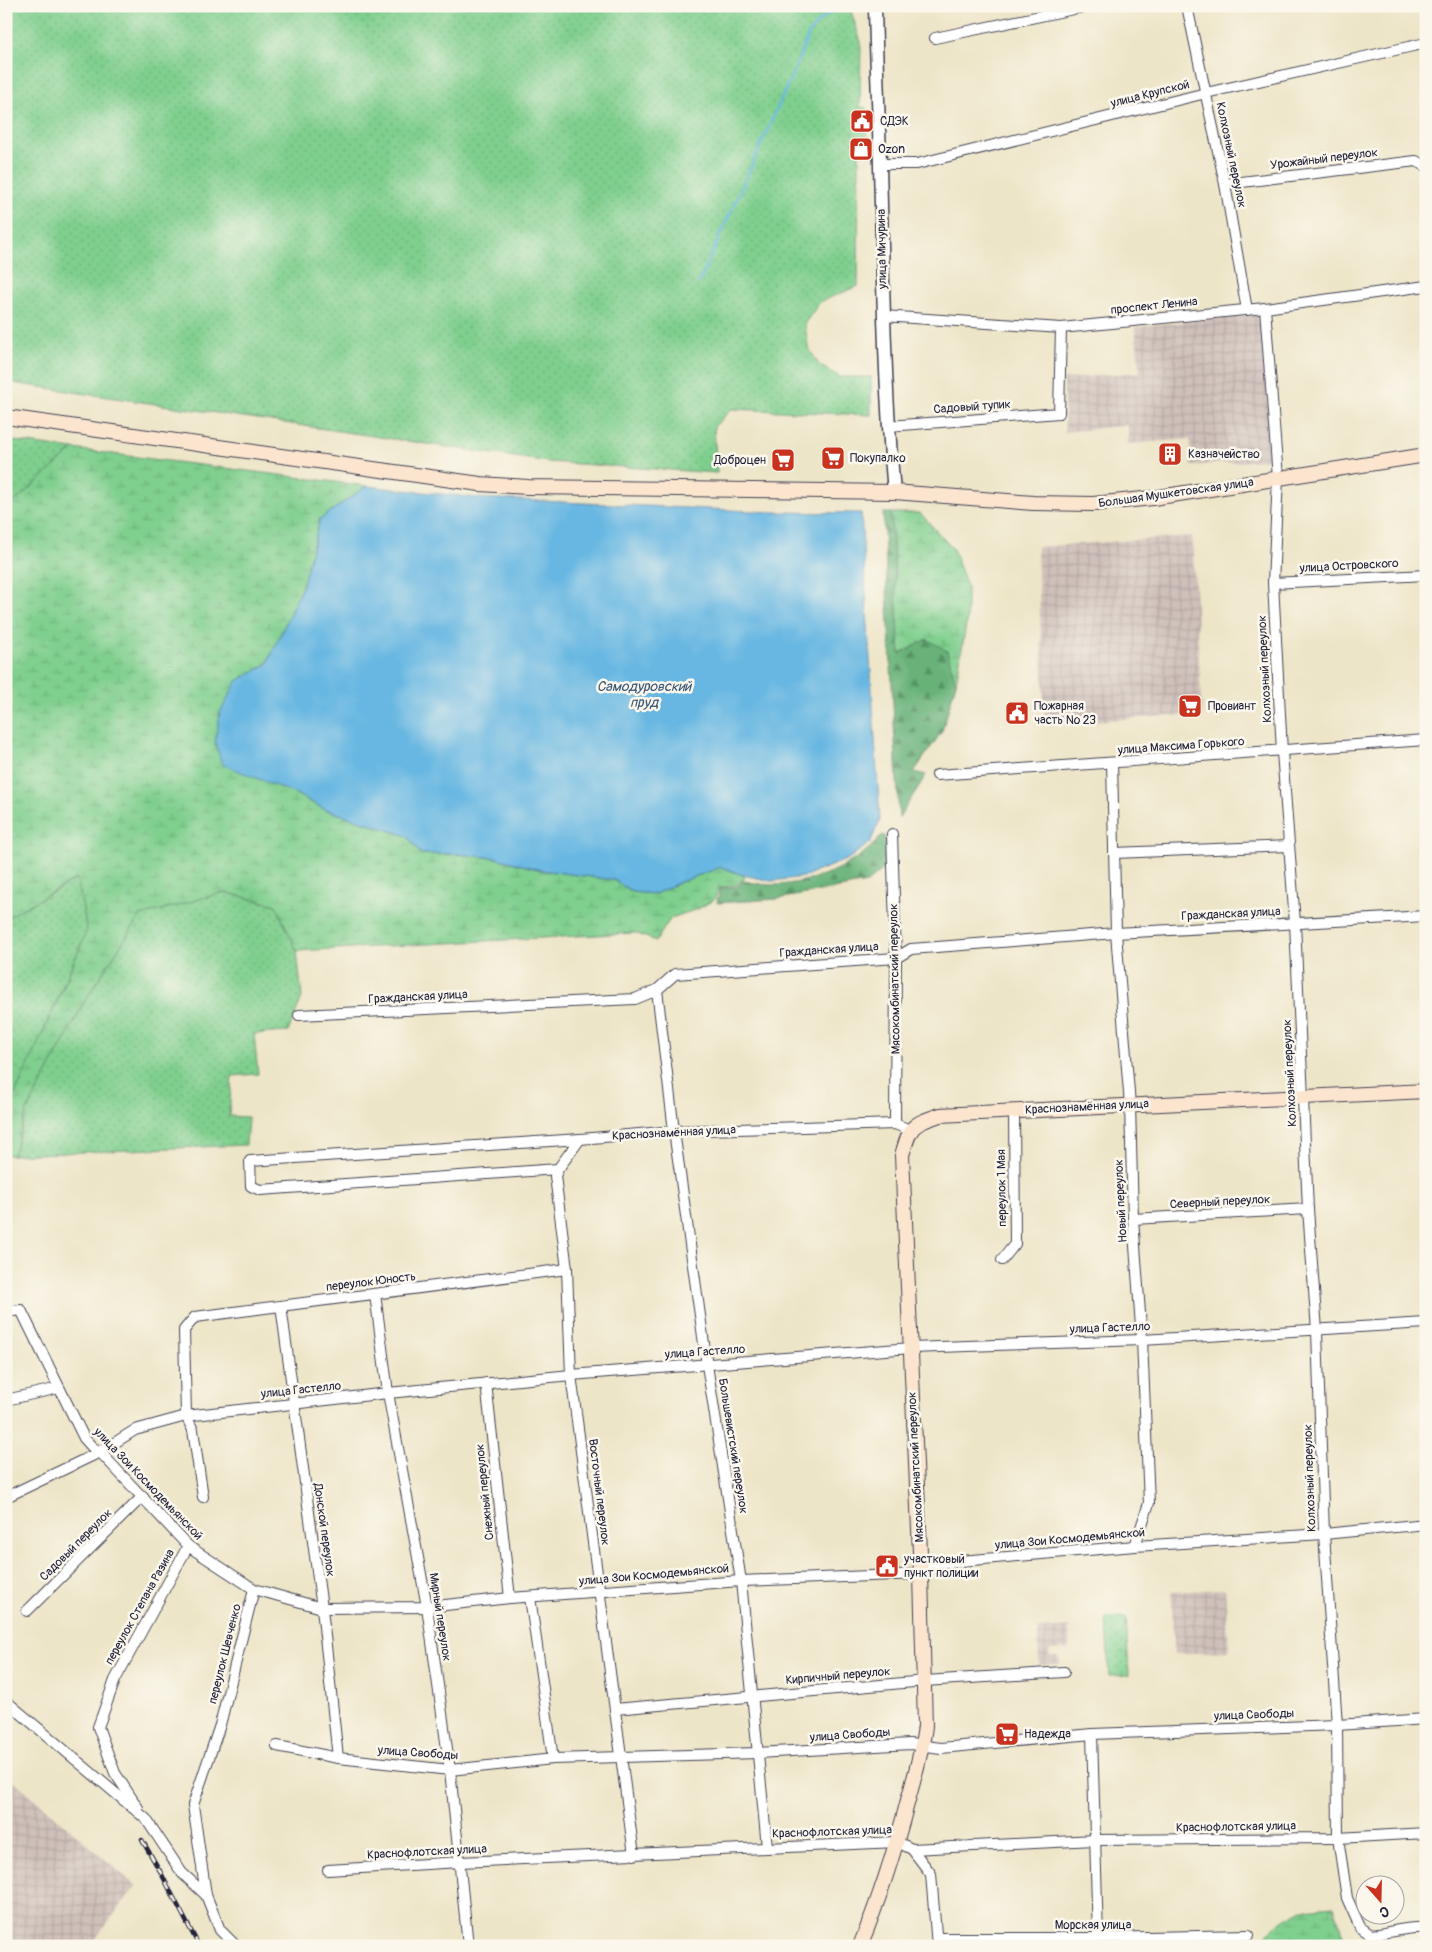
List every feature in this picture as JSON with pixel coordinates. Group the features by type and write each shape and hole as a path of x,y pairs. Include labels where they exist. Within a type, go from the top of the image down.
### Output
{"main road":[{"name":"Большая Мушкетовская улица","path":"6,417 480,484 548,487 894,492 1033,503 1093,504 1153,498 1426,455"},
{"name":"Краснознамённая улица","path":"910,1130 918,1123 940,1115 1426,1091"},
{"name":"Мясокомбинатский переулок","path":"860,1946 897,1842 923,1746 925,1726 925,1682 902,1155 910,1130"}],"street":[{"name":"улица Мичурина","path":"875,6 883,316 888,426 894,492"},
{"path":"935,38 1088,6"},
{"name":"Колхозный переулок","path":"1187,6 1225,184 1247,310"},
{"name":"улица Крупской","path":"880,164 917,164 1206,93 1426,43"},
{"name":"Урожайный переулок","path":"1225,184 1416,162 1426,166"},
{"name":"проспект Ленина","path":"883,316 1061,328 1265,308 1426,286"},
{"name":"Колхозный переулок","path":"1265,308 1278,478 1273,583 1282,752 1295,923 1308,1209 1317,1331 1324,1534 1337,1725 1338,1838"},
{"name":"Садовый тупик","path":"888,426 1059,413 1061,328"},
{"name":"улица Островского","path":"1273,583 1426,575"},
{"name":"улица Максима Горького","path":"937,775 1282,752 1426,740"},
{"name":"Новый переулок","path":"1112,763 1116,933 1130,1105 1133,1219 1142,1340 1149,1504 1135,1546"},
{"name":"Мясокомбинатский переулок","path":"892,834 896,958 895,1124"},
{"path":"1114,853 1289,846"},
{"name":"Гражданская улица","path":"299,1015 635,999 657,990 675,974 896,958 911,949 1116,933 1426,916"},
{"name":"Большевистский переулок","path":"657,990 674,1131 707,1365 741,1581 767,1847"},
{"name":"переулок 1 Мая","path":"1002,1260 1015,1244 1014,1111"},
{"name":"Краснознамённая улица","path":"558,1169 260,1190 250,1186 249,1180 250,1161 674,1131 895,1124 910,1130"},
{"path":"558,1169 580,1139"},
{"name":"Восточный переулок","path":"558,1169 555,1176 567,1269 572,1375 634,1855"},
{"name":"Северный переулок","path":"1133,1219 1308,1209"},
{"name":"переулок Юность","path":"186,1416 184,1330 195,1317 567,1269"},
{"name":"Мирный переулок","path":"375,1294 388,1393 427,1607 450,1770 468,1946"},
{"name":"Донской переулок","path":"281,1306 322,1608 338,1758"},
{"name":"улица Зои Космодемьянской","path":"6,1312 21,1310 84,1438 92,1447 100,1452 188,1546 254,1590 322,1608 427,1607 510,1598 741,1581 920,1574 938,1563 1135,1546 1324,1534 1426,1524"},
{"name":"улица Гастелло","path":"6,1497 100,1452 135,1430 186,1416 486,1383 911,1348 1142,1340 1426,1323"},
{"name":"Снежный переулок","path":"486,1383 510,1598"},
{"path":"6,1400 59,1388"},
{"path":"186,1416 193,1430 203,1497"},
{"name":"Садовый переулок","path":"27,1611 142,1496"},
{"name":"переулок Степана Разина","path":"146,1819 115,1773 98,1727 115,1680 188,1546"},
{"name":"переулок Шевченко","path":"206,1895 193,1805 220,1725 254,1590"},
{"path":"530,1597 553,1759"},
{"name":"Кирпичный переулок","path":"615,1708 1064,1672"},
{"path":"6,1701 146,1819 182,1873 206,1895 220,1930 236,1946"},
{"name":"улица Свободы","path":"277,1746 338,1758 450,1770 553,1759 758,1753 910,1744 942,1748 1092,1734 1337,1725 1426,1719"},
{"path":"1092,1734 1098,1938"},
{"name":"Краснофлотская улица","path":"328,1870 460,1862 897,1842 912,1849 1095,1840 1338,1838 1426,1833"},
{"path":"1338,1838 1347,1898 1360,1927 1371,1935 1394,1932 1414,1926 1426,1928"},
{"path":"912,1849 931,1874 937,1942"},
{"name":"Морская улица","path":"937,1942 1249,1935"}],"shaded area":[{"path":"1262,314 1273,459 1191,466 1190,439 1128,444 1128,425 1065,432 1064,379 1140,372 1135,327"},
{"path":"1192,536 1202,714 1045,724 1037,547"},
{"path":"1225,1589 1229,1651 1175,1654 1171,1592"},
{"path":"1069,1627 1069,1649 1049,1650 1049,1656 1059,1656 1060,1664 1039,1665 1038,1629"},
{"path":"6,1774 136,1886 90,1946 6,1946"}],"green space":[{"path":"6,6 845,6 850,8 861,42 860,107 866,108 867,151 859,152 858,286 820,302 805,323 808,347 819,365 840,377 871,377 871,415 732,409 714,427 717,473 549,462 6,382"},
{"path":"6,440 73,449 6,510"},
{"path":"73,449 367,486 320,519 302,587 267,664 237,681 264,780 324,809 407,836 421,854 458,854 496,858 541,870 614,880 632,892 655,894 721,867 743,875 745,878 738,884 719,888 715,899 698,909 671,918 656,941 635,933 297,951 276,905 224,892 140,916 87,997 27,1111 13,1155 6,1155 6,1117 8,1110 87,930 77,878 6,918 6,510"},
{"path":"883,513 891,513 900,653 927,639 947,651 956,683 942,731 914,772 926,775 899,818"},
{"path":"891,513 920,513 953,549 967,586 967,619 956,683 947,651 927,639 900,654"},
{"path":"882,835 885,836 887,866 867,883 777,899 717,903 720,889 738,886 743,881 767,885 785,884 816,878 832,872 860,856"},
{"path":"78,878 87,931 6,1117 6,918"},
{"path":"224,892 276,905 297,951 302,997 288,1032 254,1034 258,1074 232,1076 229,1116 248,1117 246,1145 13,1155 27,1111 87,997 140,916"},
{"path":"1126,1617 1129,1675 1109,1676 1106,1618"},
{"path":"1334,1906 1346,1946 1255,1946 1281,1921 1303,1909"}],"water":[{"name":"Самодуровский пруд","path":"367,486 478,498 772,512 861,513 880,820 870,843 848,859 803,877 772,881 743,875 721,867 655,894 632,892 614,880 541,870 496,858 458,854 421,854 407,836 324,809 296,794 222,764 215,743 220,713 237,681 267,664 302,587 320,519"}],"waterway":[{"path":"699,283 808,36 817,23 842,6"}],"railway":[{"path":"142,1840 199,1946"}],"place":[{"name":"СДЭК","path":"862,121"},
{"name":"Ozon","path":"861,149"},
{"name":"Казначейство","path":"1170,454"},
{"name":"Покупалко","path":"833,458"},
{"name":"Доброцен","path":"783,460"},
{"name":"Провиант","path":"1190,706"},
{"name":"Пожарная часть № 23","path":"1017,713"},
{"name":"участковый пункт полиции","path":"887,1566"},
{"name":"Надежда","path":"1007,1734"}]}
